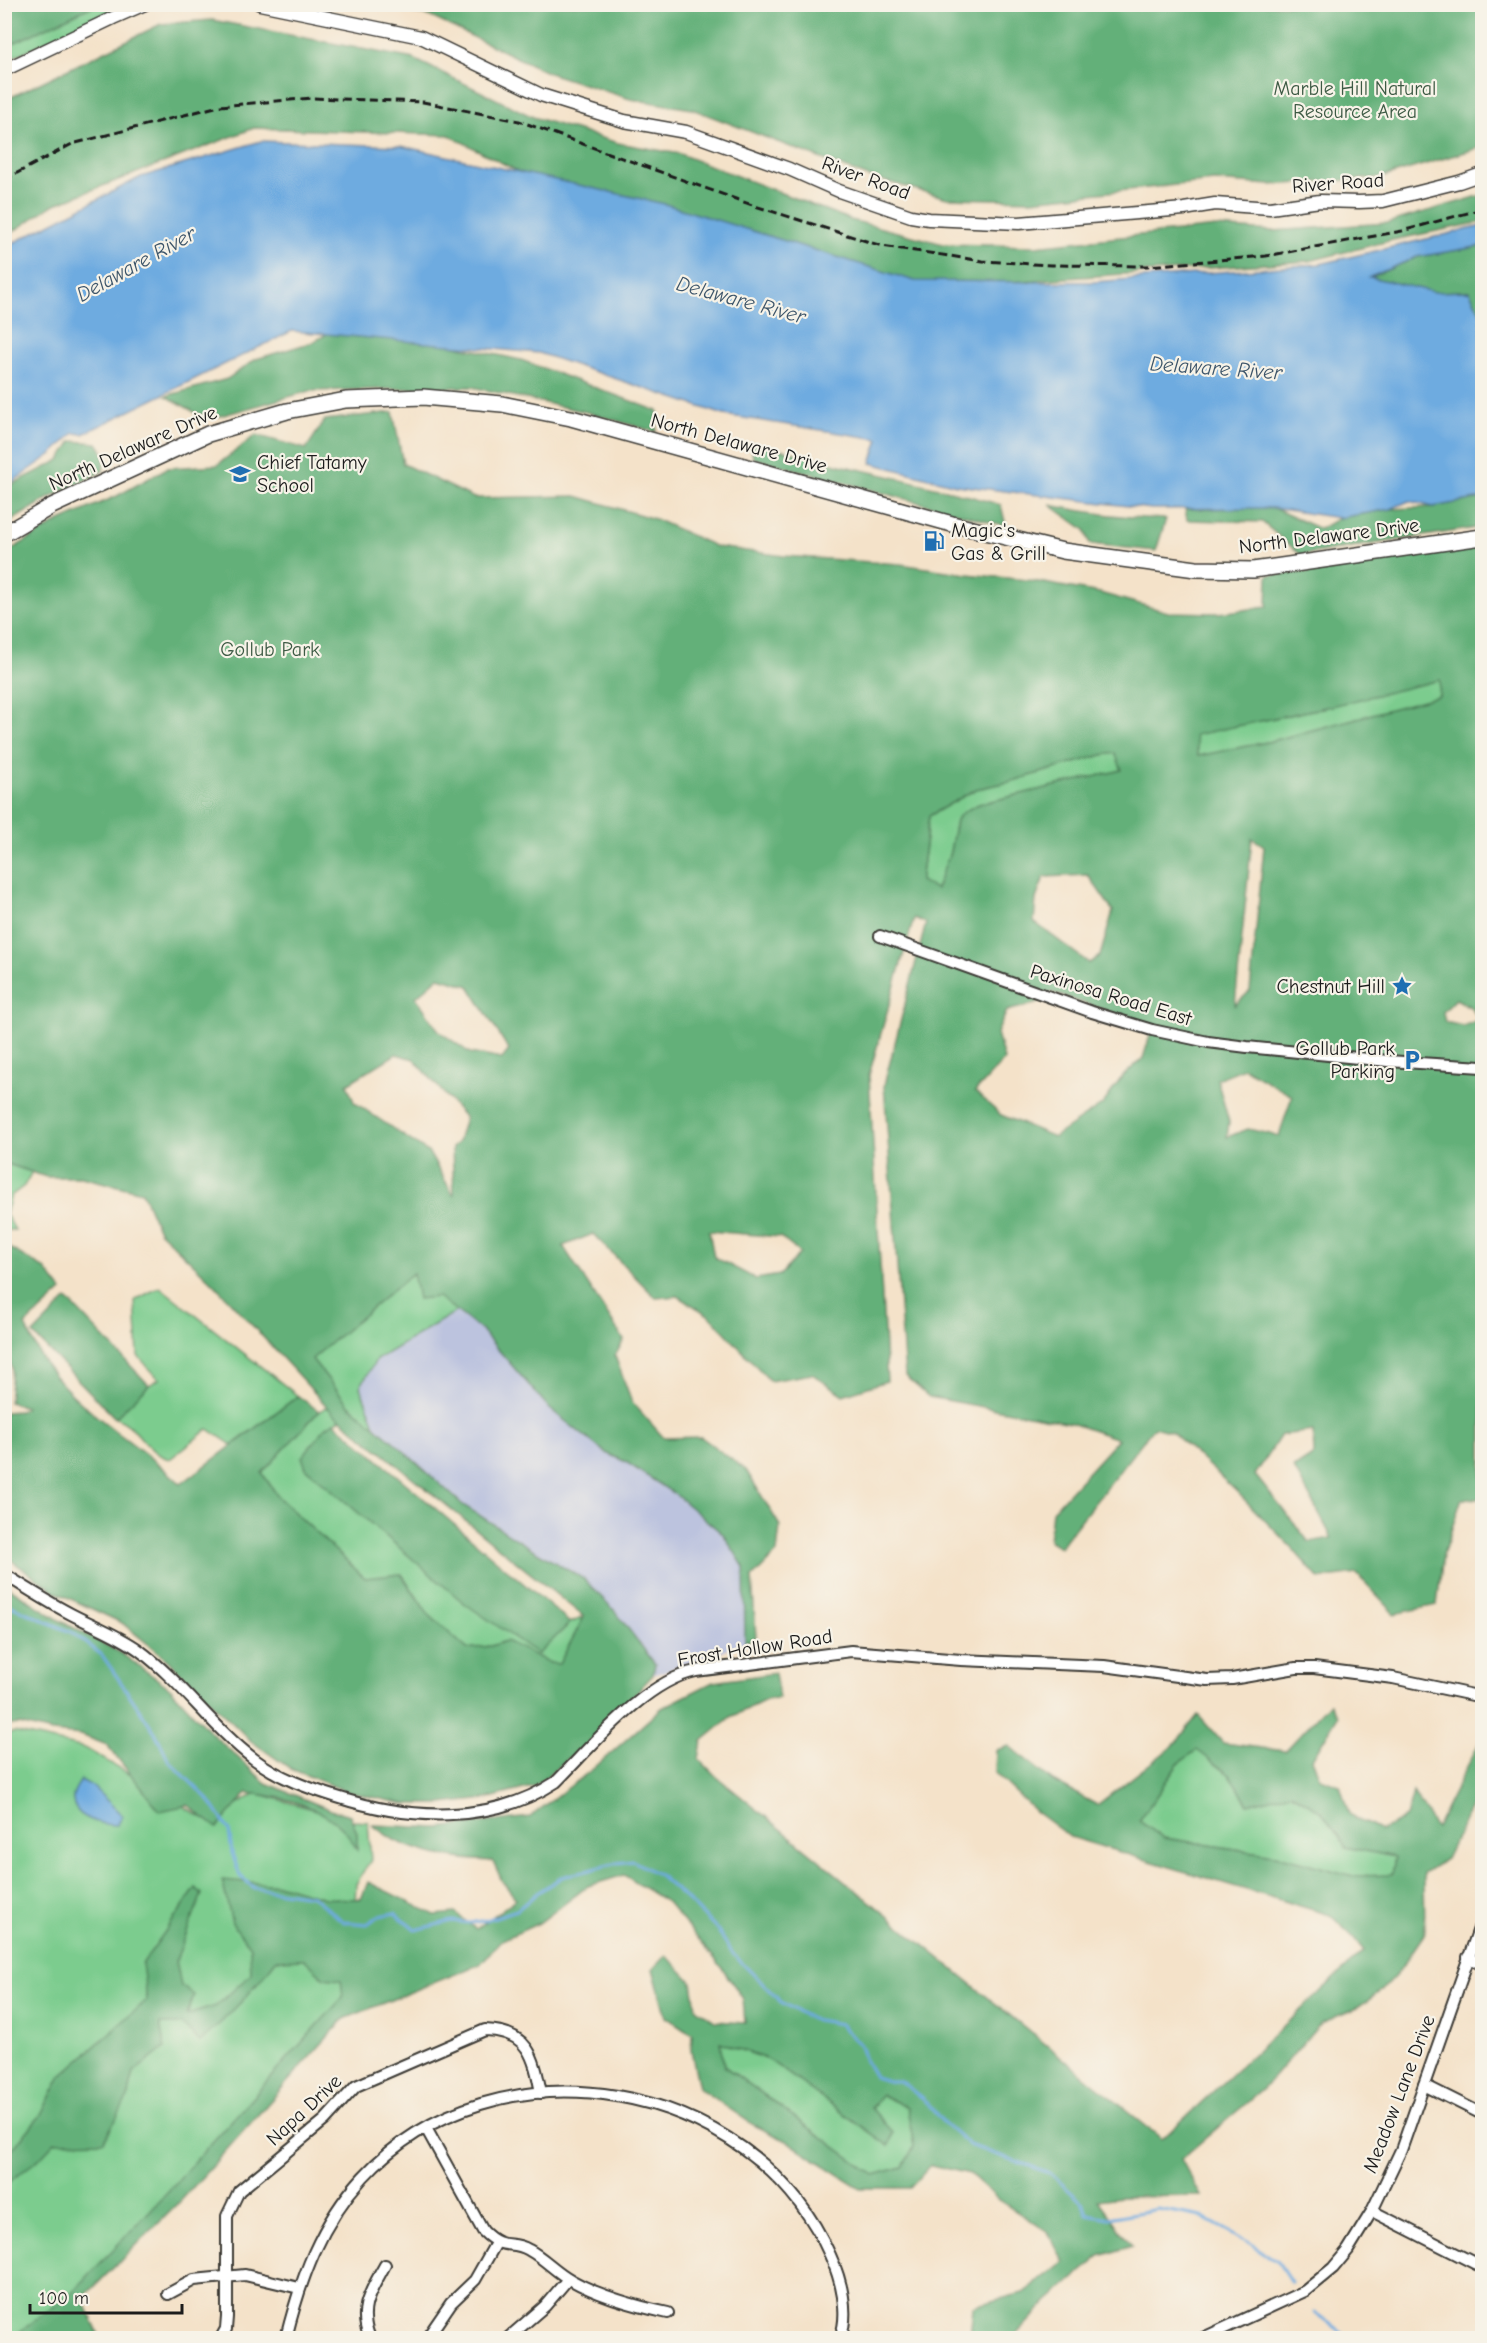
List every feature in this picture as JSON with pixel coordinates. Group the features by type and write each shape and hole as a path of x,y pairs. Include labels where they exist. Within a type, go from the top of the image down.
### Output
{"main road":[{"name":"North Delaware Drive","path":"4,534 52,506 208,434 299,409 346,400 423,397 502,404 571,418 941,521 1063,552 1196,569 1253,570 1482,537"}],"street":[{"path":"4,70 145,4"},
{"name":"River Road","path":"260,4 421,37 541,95 624,121 686,132 789,169 839,191 911,216 929,219 1034,223 1215,204 1270,208 1320,201 1383,201 1482,174"},
{"name":"Paxinosa Road East","path":"880,936 1082,1009 1152,1030 1208,1042 1259,1049 1482,1067"},
{"name":"Frost Hollow Road","path":"4,1574 71,1614 117,1636 137,1649 160,1666 233,1742 256,1761 280,1776 361,1806 415,1815 464,1814 527,1798 543,1791 556,1782 624,1713 656,1688 675,1677 696,1671 851,1651 961,1660 1104,1666 1207,1680 1232,1679 1296,1668 1314,1668 1393,1678 1482,1697"},
{"name":"Meadow Lane Drive","path":"1203,2338 1295,2296 1318,2282 1348,2250 1372,2211 1401,2150 1482,1920"},
{"path":"1468,1957 1482,1965"},
{"name":"Napa Drive","path":"221,2338 226,2329 227,2217 234,2199 239,2191 325,2120 356,2086 471,2035 485,2030 495,2030 514,2036 531,2054 536,2064 541,2093"},
{"path":"1424,2085 1482,2114"},
{"path":"286,2338 298,2288 320,2238 348,2195 378,2163 426,2128 454,2114 492,2101 567,2090 628,2096 667,2107 739,2145 772,2173 797,2200 822,2236 836,2267 843,2300 844,2330 840,2338"},
{"path":"426,2128 483,2231 496,2243 530,2250 568,2279 623,2302 668,2313"},
{"path":"1372,2211 1482,2267"},
{"path":"427,2338 451,2303 475,2280 496,2243"},
{"path":"369,2338 363,2315 370,2294 385,2265"},
{"path":"168,2294 195,2280 245,2275 298,2288"},
{"path":"508,2338 552,2299 568,2279"}],"shaded area":[{"path":"457,1311 480,1329 606,1453 626,1462 676,1495 724,1535 744,1567 745,1643 653,1675 655,1664 615,1611 584,1579 463,1505 376,1427 360,1387 376,1359"}],"green space":[{"path":"5,4 95,4 95,5 5,47"},
{"path":"5,5 124,5 5,61"},
{"name":"Marble Hill Natural Resource Area","path":"373,5 1482,5 1482,147 1380,178 1270,185 1214,181 1032,200 947,198 866,176 692,109 630,99 549,73 427,15"},
{"path":"212,20 414,59 533,117 618,143 680,154 851,220 943,244 1035,246 1216,227 1272,231 1387,223 1482,195 1482,222 1393,240 1309,261 951,286 856,276 557,192 449,135 254,128 53,205 5,237 5,100 161,24"},
{"path":"1482,246 1482,315 1469,291 1434,292 1369,278 1417,257"},
{"path":"341,326 395,333 521,360 658,411 656,432 586,412 472,387 310,391 220,416 198,414 166,396 227,379 256,359 313,342"},
{"name":"Gollub Park","path":"393,412 403,464 474,498 576,496 655,519 717,547 784,556 900,564 1027,580 1100,593 1168,612 1218,613 1267,607 1268,575 1331,570 1389,557 1482,545 1482,1499 1462,1498 1443,1555 1437,1605 1395,1614 1357,1574 1319,1579 1236,1491 1172,1432 1154,1427 1060,1547 1049,1541 1052,1511 1118,1439 1071,1423 929,1397 905,1376 884,1085 926,923 914,918 869,1075 887,1381 843,1395 812,1374 770,1381 710,1316 678,1296 656,1298 593,1234 563,1246 624,1340 615,1356 632,1402 664,1438 701,1437 746,1470 780,1526 777,1553 752,1578 756,1637 745,1643 744,1567 724,1535 676,1495 626,1462 606,1453 550,1409 480,1329 438,1297 418,1299 413,1273 312,1359 349,1405 393,1441 463,1505 584,1579 615,1611 655,1664 653,1675 589,1742 535,1786 486,1799 441,1804 405,1804 348,1792 291,1769 251,1741 165,1658 122,1623 56,1592 5,1556 4,1412 20,1411 26,1407 9,1402 12,1369 5,1347 5,1245 45,1269 62,1291 25,1325 47,1366 93,1414 181,1484 298,1396 319,1411 262,1473 279,1498 365,1578 401,1574 428,1614 467,1649 491,1646 506,1641 550,1663 559,1664 584,1617 333,1413 214,1284 159,1231 142,1192 81,1177 46,1177 5,1163 5,553 60,521 117,496 167,468 217,465 256,435 306,449 325,420","holes":["1440,680 1439,696 1272,741 1198,756 1195,735","1115,753 1122,770 979,804 963,812 956,820 950,852 936,889 920,881 929,816 976,789","1252,838 1264,846 1250,991 1235,1005","1088,875 1113,911 1100,956 1089,963 1034,922 1036,899 1044,877","439,977 469,986 509,1050 502,1059 470,1053 439,1031 416,997","1050,992 1153,1026 1143,1058 1122,1077 1103,1104 1054,1137 1001,1115 975,1092 1004,1060 997,1033 1007,1011 1038,1003","1456,999 1472,1008 1478,1020 1463,1026 1445,1022 1443,1012","396,1054 414,1059 465,1118 458,1142 452,1147 454,1196 429,1153 354,1102 347,1084","1244,1068 1292,1096 1279,1136 1248,1129 1227,1137 1229,1122 1217,1079","709,1231 780,1237 800,1253 780,1275 756,1279 714,1257","1313,1431 1314,1455 1294,1468 1332,1538 1309,1542 1255,1475 1281,1435"]},
{"path":"72,441 97,443 105,455 103,471 49,498 5,525 5,488 60,460"},
{"path":"751,443 941,488 1001,505 1006,526 753,458"},
{"path":"1482,498 1482,527 1301,555 1262,522 1187,520 1185,509 1273,508 1320,529 1339,518 1391,509 1433,507"},
{"path":"1050,505 1108,515 1166,519 1156,551 1090,544 1085,530"},
{"path":"1440,679 1439,696 1272,741 1198,757 1194,735 1331,706"},
{"path":"1116,753 1122,770 979,804 963,812 956,820 950,852 926,923 920,882 929,816 976,789"},
{"path":"4,1163 32,1172 24,1186 11,1196 6,1214 15,1230 5,1230"},
{"path":"413,1273 457,1311 376,1360 360,1387 376,1427 349,1405 311,1359"},
{"path":"160,1287 298,1396 232,1445 208,1429 170,1459 154,1451 130,1427 115,1418 149,1385 159,1379 138,1356 135,1300"},
{"path":"67,1299 149,1385 115,1418 33,1334"},
{"path":"327,1407 341,1419 325,1428 303,1457 306,1468 538,1654 570,1623 584,1617 559,1664 550,1663 506,1641 491,1646 467,1649 428,1614 402,1574 365,1579 279,1498 262,1473 319,1411"},
{"path":"334,1422 570,1623 538,1654 464,1603 306,1468 302,1457 325,1428"},
{"path":"5,1585 59,1620 119,1652 170,1688 211,1733 266,1783 331,1810 350,1815 357,1833 357,1850 344,1830 334,1821 311,1808 286,1799 247,1793 217,1828 188,1805 160,1811 107,1745 81,1735 52,1732 19,1724 5,1726"},
{"path":"775,1673 779,1698 768,1699 731,1717 702,1741 699,1759 717,1777 1162,2139 1364,1951 1330,1915 1070,1837 1036,1812 995,1773 996,1750 1009,1746 1053,1781 1097,1805 1174,1745 1198,1715 1223,1743 1285,1751 1330,1703 1338,1716 1312,1759 1320,1778 1340,1785 1349,1814 1381,1831 1406,1817 1413,1792 1436,1828 1482,1737 1482,1778 1473,1804 1446,1859 1424,1873 1425,1933 1397,1974 1381,1991 1359,2007 1321,2023 1263,2089 1181,2159 1201,2196 1120,2197 1098,2200 1132,2246 1100,2256 1048,2301 1013,2338 970,2338 973,2306 1023,2293 1064,2262 1047,2231 1000,2201 970,2174 931,2165 910,2188 860,2188 785,2140 755,2126 699,2088 691,2050 692,2034 666,2017 653,1969 666,1955 692,1982 696,2008 715,2021 745,2023 743,1999 720,1965 667,1902 624,1875 588,1886 539,1923 502,1940 480,1964 344,2019 177,2205 83,2298 100,2338 11,2338 71,2294 160,2200 343,1997 341,1980 324,1978 304,1959 276,1960 240,2003 200,2042 181,2024 160,2024 165,2048 134,2072 128,2097 104,2141 55,2142 39,2159 5,2185 5,2158 40,2116 61,2076 147,2000 142,1964 196,1888 202,1894 176,1960 181,1986 194,1995 187,2015 216,2006 251,1974 250,1947 232,1923 222,1880 281,1885 325,1898 361,1899 368,1882 435,1915 455,1913 476,1929 516,1899 502,1881 493,1861 456,1858 419,1850 396,1841 372,1825 438,1828 530,1817 594,1768 662,1708 713,1682","holes":["1197,1750 1230,1775 1248,1804 1291,1793 1321,1811 1346,1847 1395,1857 1392,1875 1353,1876 1281,1856 1164,1838 1139,1821 1178,1764","720,2042 769,2060 889,2146 893,2132 871,2108 882,2095 907,2107 914,2146 903,2167 874,2175 724,2066"]},
{"path":"14,1732 85,1748 210,1822 256,1793 355,1821 368,1822 371,1860 356,1884 350,2005 65,2313 91,2338 5,2338 4,1736"},
{"path":"1196,1749 1230,1775 1248,1804 1290,1793 1321,1811 1346,1847 1395,1857 1392,1876 1353,1876 1281,1856 1164,1838 1139,1821 1178,1764"},
{"path":"719,2041 769,2060 889,2146 893,2132 871,2109 881,2095 907,2107 914,2146 903,2167 874,2175 724,2066"}],"water":[{"name":"Delaware River","path":"261,141 401,146 665,204 915,281 1094,282 1320,264 1482,226 1482,246 1417,257 1370,277 1434,292 1469,291 1482,315 1482,498 1433,507 1409,501 1391,509 1339,518 1273,508 1152,509 956,485 871,463 879,439 724,415 539,353 292,331 83,434 74,433 52,454 5,487 5,247 141,177"},
{"path":"81,1780 92,1786 123,1816 117,1825 96,1822 77,1810 73,1795"}],"waterway":[{"path":"4,1603 73,1633 102,1655 155,1732 169,1761 209,1800 229,1830 232,1853 240,1876 254,1888 312,1896 344,1922 367,1924 379,1916 395,1913 415,1930 452,1921 470,1923 486,1920 517,1910 537,1893 562,1877 633,1861 659,1875 692,1904 718,1931 733,1954 781,2002 811,2019 840,2024 860,2045 864,2058 875,2077 888,2081 900,2081 923,2099 943,2122 969,2145 1050,2173 1083,2203 1087,2214 1109,2218 1158,2209 1202,2217 1248,2242 1278,2262 1291,2282"},
{"path":"1315,2312 1350,2338"}],"railway":[{"path":"4,180 72,144 219,106 312,98 423,102 519,121 755,206 882,246 983,261 1051,265 1147,266 1266,256 1402,231 1482,209"}],"place":[{"name":"Chief Tatamy School","path":"240,474"},
{"name":"Magic's Gas & Grill","path":"934,541"},
{"name":"Chestnut Hill","path":"1402,986"},
{"name":"Gollub Park Parking","path":"1412,1060"}]}
